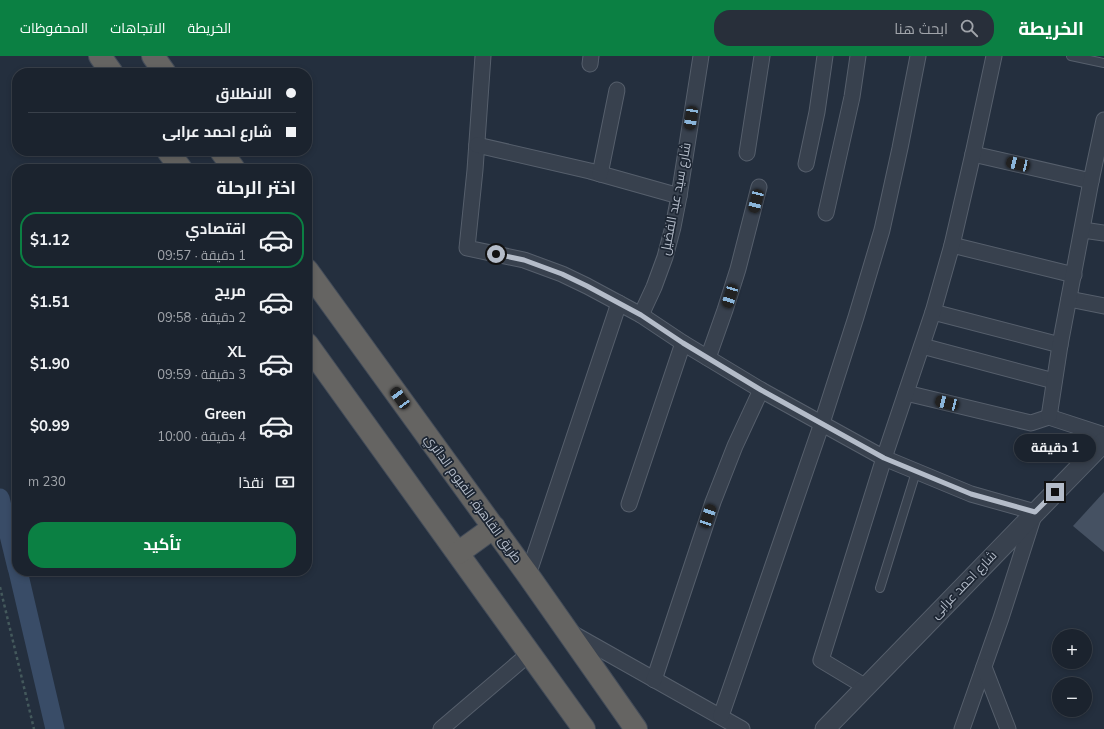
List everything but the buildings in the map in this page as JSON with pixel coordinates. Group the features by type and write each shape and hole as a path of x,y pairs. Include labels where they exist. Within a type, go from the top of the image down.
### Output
{"highway":[{"path":"100,56 108,68"},
{"path":"153,56 161,68"},
{"name":"طريق القاهرة, الفيوم الدائري","path":"312,277 494,527 636,729"},
{"path":"312,351 584,729"},
{"path":"458,553 494,527"}],"street":[{"path":"483,56 477,145 467,248 524,260 562,274 641,315 683,343 761,390 884,458 971,494 1035,512 962,729"},
{"name":"شارع سيد عبد الفضيل","path":"641,315 665,257 673,227 701,56"},
{"path":"747,153 762,56"},
{"path":"806,164 817,112 825,56"},
{"path":"826,213 852,97 858,56"},
{"path":"721,716 822,423 882,230 918,56"},
{"path":"866,687 821,660 884,458 933,312 952,245 994,56"},
{"path":"600,174 617,90"},
{"path":"1049,416 1060,345 1083,230 1091,181 1100,158 1104,120"},
{"path":"477,145 590,171 679,196"},
{"path":"973,154 1091,181"},
{"path":"708,358 738,269 759,187"},
{"path":"1083,230 1104,233"},
{"path":"952,245 1074,274"},
{"path":"1069,299 1104,306"},
{"path":"528,575 618,303"},
{"path":"933,312 1060,345"},
{"path":"629,504 683,343"},
{"path":"922,346 1054,381"},
{"path":"654,680 713,502 735,446 761,390"},
{"path":"906,393 1031,423 1049,416 1104,435"},
{"name":"شارع احمد عرابى","path":"825,729 1035,512 1101,450"},
{"path":"566,629 742,729"},
{"path":"441,729 530,653"},
{"path":"984,667 1008,729"}],"lane":[{"path":"1071,56 1104,63"},
{"path":"880,588 916,472"}],"path":[{"path":"0,587 34,729"}],"waterway":[{"path":"0,498 12,547"},
{"path":"19,576 55,729"}],"route":[{"path":"496,254 524,260 562,274 587,286 641,315 683,343 761,390 884,458 905,468 971,494 1035,512 1055,492"}]}
